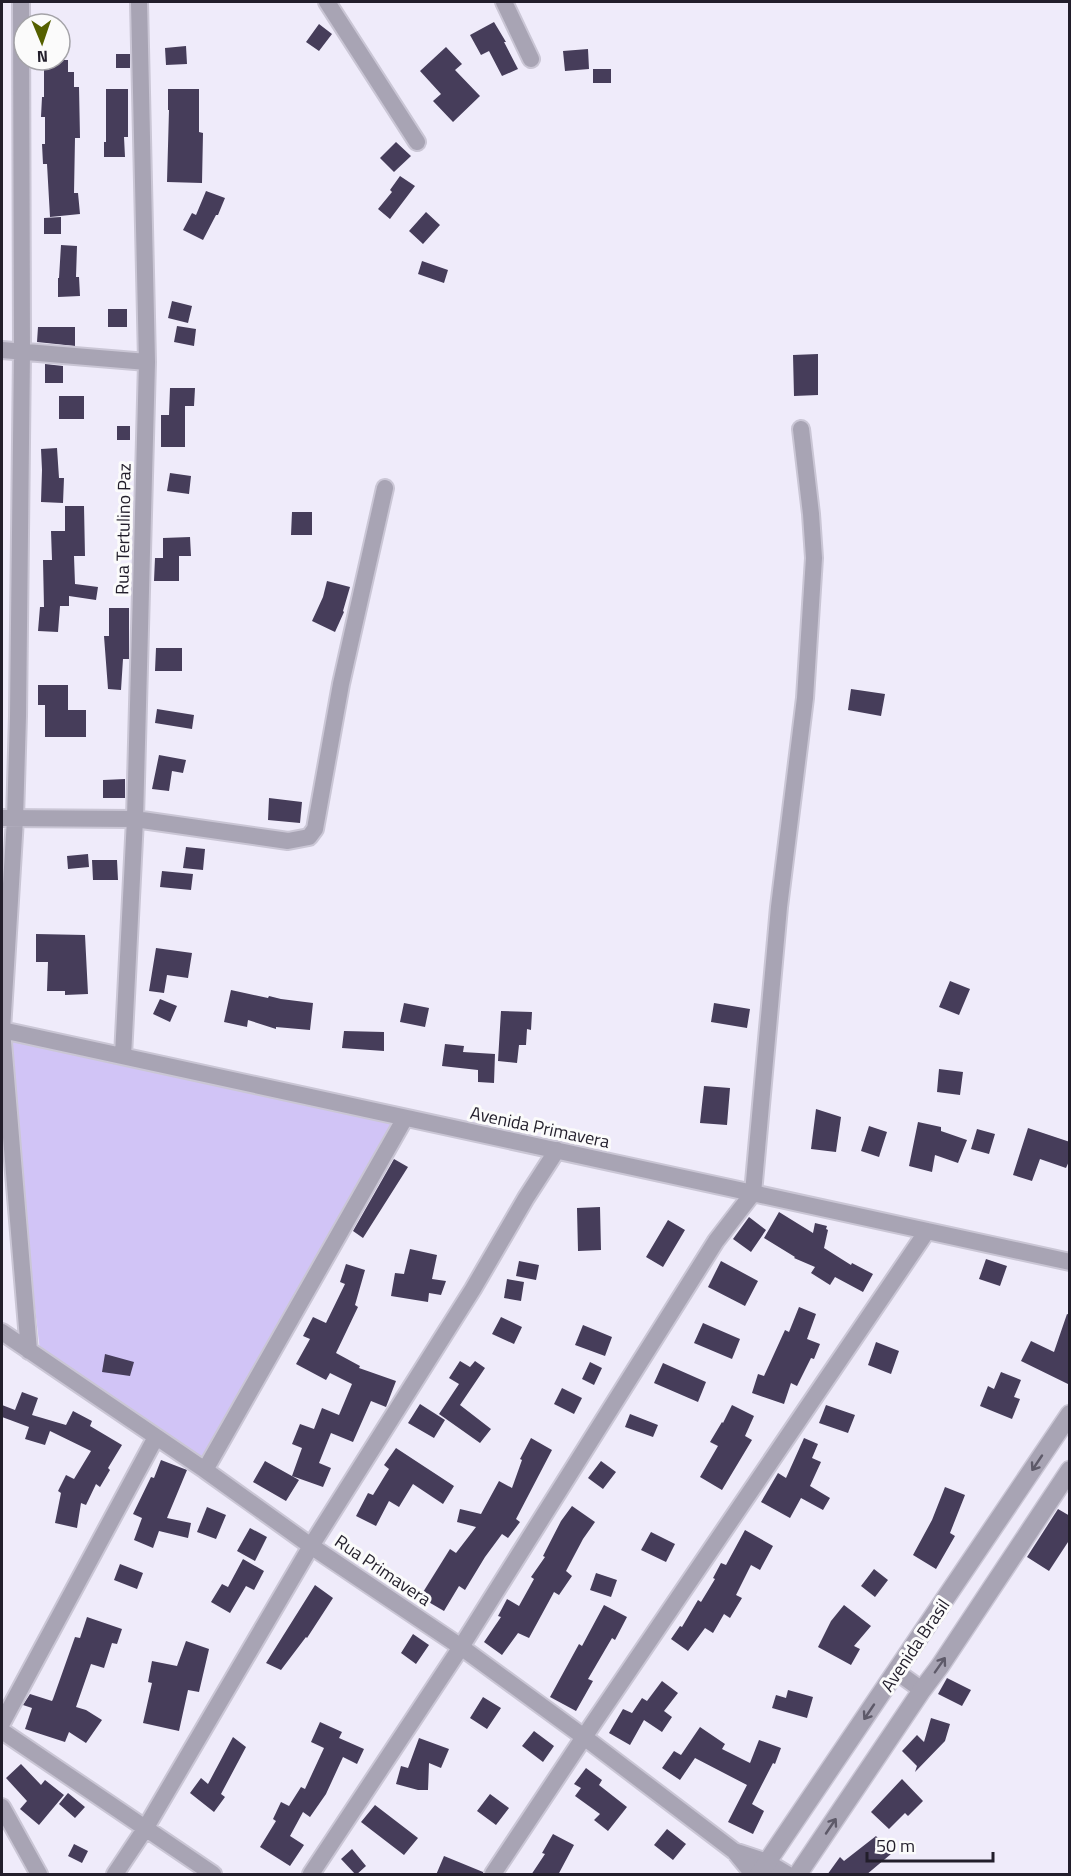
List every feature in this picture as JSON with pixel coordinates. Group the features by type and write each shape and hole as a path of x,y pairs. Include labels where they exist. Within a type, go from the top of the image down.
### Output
{"street":[{"path":"21,2 22,351 18,716 8,818 2,1030 29,1351"},
{"name":"Rua Tertulino Paz","path":"123,1056 135,819 147,362 139,2"},
{"path":"327,2 417,142"},
{"path":"504,2 531,59"},
{"path":"2,350 147,362"},
{"path":"311,1875 461,1647 717,1240 753,1193 779,906 805,698 814,558 801,429"},
{"path":"8,818 135,819 288,841 309,837 315,829 341,684 386,488"},
{"name":"Avenida Primavera","path":"2,1030 1070,1262"},
{"path":"205,1470 405,1118"},
{"path":"115,1875 145,1829 311,1546 474,1289 526,1198 557,1150"},
{"path":"493,1875 927,1231"},
{"name":"Rua Primavera","path":"2,1332 461,1647 734,1851"},
{"name":"Avenida Brasil","path":"763,1868 1070,1414"},
{"path":"2,1723 156,1437"},
{"name":"Avenida Brasil","path":"798,1875 1070,1470"},
{"path":"897,1672 921,1690"},
{"path":"2,1731 213,1875"},
{"path":"2,1807 39,1875"},
{"path":"734,1851 763,1868 787,1875"},
{"path":"734,1851 753,1875"}],"shaded area":[{"path":"2,1030 405,1118 205,1470 41,1359"}],"building":[{"path":"494,22 518,69 502,76 489,51 481,55 470,35"},
{"path":"319,24 332,34 319,51 306,42"},
{"path":"186,46 187,64 166,65 165,48"},
{"path":"446,47 462,64 455,70 480,96 453,122 433,101 441,94 420,71"},
{"path":"588,49 589,69 565,71 563,51"},
{"path":"116,54 130,54 130,68 116,68"},
{"path":"593,69 611,69 611,83 593,83"},
{"path":"44,72 74,72 74,87 79,87 80,138 75,138 74,193 78,193 80,214 50,217 47,164 43,164 42,144 45,144 45,117 41,117 42,97 44,97"},
{"path":"106,89 128,89 128,137 124,137 125,157 104,157"},
{"path":"168,89 199,89 199,132 203,133 202,183 167,182"},
{"path":"396,142 411,156 394,172 380,158"},
{"path":"400,176 415,186 390,219 378,209 392,192 390,190"},
{"path":"206,191 225,198 203,240 183,230 192,213 196,215"},
{"path":"426,212 440,225 423,244 409,231"},
{"path":"61,217 61,234 44,234 44,218"},
{"path":"61,245 77,246 76,277 79,277 80,296 58,297"},
{"path":"422,261 448,270 444,283 418,274"},
{"path":"172,301 192,306 188,323 168,318"},
{"path":"108,309 127,309 127,327 108,327"},
{"path":"177,326 196,329 194,346 174,342"},
{"path":"38,327 75,327 75,346 37,342"},
{"path":"818,354 818,395 794,396 793,355"},
{"path":"45,364 63,366 63,383 45,383"},
{"path":"170,388 195,388 194,406 185,406 185,447 161,447 161,415 169,415"},
{"path":"59,396 84,396 84,419 59,419"},
{"path":"117,426 130,426 130,440 117,440"},
{"path":"57,448 59,478 64,478 63,503 41,502 41,449"},
{"path":"170,473 191,476 189,494 167,491"},
{"path":"65,506 84,506 85,556 74,556 75,584 98,587 96,600 69,596 69,606 60,606 58,632 38,631 40,607 44,607 43,560 52,560 51,531 65,531"},
{"path":"292,512 312,512 312,535 291,535"},
{"path":"190,537 191,556 179,556 179,581 154,581 155,558 163,558 163,538"},
{"path":"327,581 350,587 344,612 335,632 312,621 323,597"},
{"path":"109,608 129,608 129,659 123,659 121,690 108,689 104,636 109,636"},
{"path":"156,648 182,648 182,671 155,671"},
{"path":"38,685 68,685 68,710 86,710 86,737 45,737 45,705 38,705"},
{"path":"851,689 885,694 881,716 848,710"},
{"path":"157,709 194,715 192,729 155,723"},
{"path":"159,755 186,760 183,773 172,771 169,791 152,789"},
{"path":"125,779 125,798 103,798 103,780"},
{"path":"269,798 302,802 300,823 268,820"},
{"path":"186,847 205,849 203,870 183,868"},
{"path":"88,854 89,867 68,869 67,856"},
{"path":"92,860 117,860 118,880 93,880"},
{"path":"162,871 193,874 191,890 160,887"},
{"path":"36,934 85,935 88,994 65,995 65,991 47,991 48,962 36,962"},
{"path":"156,948 192,953 188,978 167,975 164,993 149,991"},
{"path":"950,981 970,989 959,1015 939,1007"},
{"path":"231,990 268,998 269,996 313,1003 310,1030 276,1027 276,1029 248,1020 247,1027 224,1022"},
{"path":"160,999 177,1006 170,1022 153,1014"},
{"path":"404,1003 429,1008 425,1027 400,1022"},
{"path":"714,1003 750,1009 747,1028 711,1022"},
{"path":"501,1011 532,1012 531,1030 527,1029 526,1045 519,1045 517,1063 498,1061"},
{"path":"344,1031 384,1032 384,1051 342,1048"},
{"path":"445,1044 464,1046 463,1052 495,1054 494,1083 478,1082 478,1070 442,1066"},
{"path":"939,1069 963,1072 960,1095 937,1092"},
{"path":"704,1086 730,1088 727,1125 700,1123"},
{"path":"816,1109 841,1117 836,1152 811,1149"},
{"path":"918,1122 941,1127 941,1131 967,1140 958,1163 935,1155 932,1172 909,1166"},
{"path":"869,1126 887,1132 879,1157 861,1151"},
{"path":"1028,1128 1070,1142 1070,1159 1066,1168 1040,1159 1032,1181 1013,1175"},
{"path":"977,1129 995,1134 989,1154 971,1149"},
{"path":"394,1159 408,1167 363,1238 353,1231"},
{"path":"600,1207 601,1250 578,1251 577,1208"},
{"path":"779,1212 813,1233 815,1223 827,1226 824,1248 851,1265 852,1263 873,1274 863,1292 835,1277 830,1285 811,1273 815,1267 794,1258 764,1238"},
{"path":"749,1217 766,1230 751,1252 733,1239"},
{"path":"668,1220 685,1230 663,1267 646,1257"},
{"path":"410,1249 437,1255 432,1279 446,1281 441,1295 429,1293 428,1302 391,1296 395,1273 404,1274"},
{"path":"986,1259 1007,1266 1000,1286 979,1279"},
{"path":"519,1261 539,1265 536,1280 516,1276"},
{"path":"721,1261 758,1281 745,1306 708,1287"},
{"path":"346,1264 365,1270 355,1305 358,1307 336,1353 360,1366 359,1368 396,1381 386,1407 371,1401 353,1442 331,1433 319,1463 331,1468 323,1487 292,1476 302,1448 292,1444 300,1424 314,1429 322,1408 339,1415 352,1384 330,1373 326,1380 296,1364 310,1339 303,1336 313,1317 326,1323 345,1284 340,1282"},
{"path":"507,1279 524,1282 521,1301 504,1298"},
{"path":"799,1307 816,1314 807,1339 820,1344 814,1359 811,1358 797,1386 791,1383 784,1404 752,1393 758,1374 764,1376 785,1330 789,1332"},
{"path":"1067,1314 1070,1315 1070,1385 1021,1361 1031,1341 1054,1352"},
{"path":"501,1317 522,1327 514,1344 492,1334"},
{"path":"703,1323 740,1339 732,1359 694,1343"},
{"path":"583,1325 612,1337 605,1356 575,1345"},
{"path":"876,1342 899,1351 891,1374 868,1365"},
{"path":"105,1354 134,1362 130,1376 102,1372"},
{"path":"460,1361 470,1367 475,1361 485,1368 460,1405 491,1429 480,1443 439,1414 459,1384 449,1378"},
{"path":"590,1362 602,1368 594,1385 582,1379"},
{"path":"663,1363 706,1382 698,1402 654,1383"},
{"path":"1001,1372 1021,1380 1014,1397 1020,1399 1012,1419 980,1406 988,1386 994,1389"},
{"path":"562,1388 582,1398 574,1414 554,1404"},
{"path":"22,1392 38,1398 32,1415 66,1425 73,1411 92,1421 90,1426 122,1445 100,1487 96,1484 86,1505 81,1503 77,1528 55,1523 61,1493 58,1491 66,1475 74,1479 91,1451 50,1431 45,1445 25,1439 29,1427 2,1417 2,1405 15,1410"},
{"path":"420,1404 445,1420 434,1438 408,1423"},
{"path":"732,1405 754,1416 745,1436 752,1440 722,1490 700,1477 718,1446 710,1442"},
{"path":"826,1405 855,1415 848,1433 819,1423"},
{"path":"630,1414 658,1425 653,1437 625,1427"},
{"path":"531,1438 552,1450 516,1519 520,1522 508,1538 502,1534 465,1590 459,1586 444,1611 420,1597 450,1549 456,1553 476,1527 457,1522 460,1509 481,1514 499,1481 512,1488 522,1460 520,1459"},
{"path":"804,1438 818,1444 812,1458 821,1462 810,1486 830,1498 823,1510 801,1498 790,1518 761,1502 778,1473 786,1478"},
{"path":"396,1448 454,1486 443,1504 413,1484 399,1507 389,1501 376,1526 356,1516 368,1493 373,1495 389,1469 384,1465"},
{"path":"161,1460 187,1470 167,1518 191,1523 188,1538 159,1531 153,1548 134,1540 142,1518 133,1514 151,1477 154,1478"},
{"path":"265,1461 299,1480 286,1501 253,1482"},
{"path":"601,1461 616,1472 603,1489 588,1478"},
{"path":"945,1487 965,1495 950,1533 955,1536 936,1569 913,1555 932,1520"},
{"path":"572,1506 595,1522 566,1571 572,1576 559,1595 554,1592 529,1638 518,1633 502,1655 484,1642 501,1617 498,1616 507,1599 519,1606 534,1579 531,1577 545,1557 543,1556 561,1521"},
{"path":"207,1507 226,1515 216,1539 197,1532"},
{"path":"1058,1509 1070,1516 1070,1539 1049,1571 1027,1557"},
{"path":"250,1528 267,1537 255,1561 237,1551"},
{"path":"745,1530 773,1546 760,1570 751,1565 736,1595 742,1598 730,1618 724,1614 713,1633 705,1628 688,1651 671,1639 680,1626 682,1627 698,1600 701,1602 715,1579 713,1578 721,1563 726,1565"},
{"path":"651,1532 675,1544 666,1562 641,1550"},
{"path":"243,1559 264,1571 254,1590 246,1586 230,1613 211,1602 222,1584 228,1587"},
{"path":"120,1564 143,1573 137,1589 114,1580"},
{"path":"874,1569 888,1580 875,1597 861,1586"},
{"path":"596,1573 617,1580 611,1597 590,1590"},
{"path":"315,1585 333,1598 307,1638 281,1670 266,1663"},
{"path":"604,1605 627,1617 615,1640 612,1638 588,1679 593,1681 576,1711 550,1697 579,1644 582,1646"},
{"path":"844,1605 871,1626 854,1646 860,1649 851,1665 818,1647 831,1621"},
{"path":"87,1617 122,1629 117,1644 112,1643 104,1668 91,1664 76,1707 102,1720 86,1743 69,1732 65,1742 25,1729 32,1708 23,1705 30,1694 52,1701 75,1637 80,1638"},
{"path":"413,1634 429,1645 416,1664 401,1653"},
{"path":"186,1641 209,1649 199,1692 188,1690 179,1731 143,1723 152,1683 148,1682 152,1661 177,1666"},
{"path":"947,1678 971,1690 962,1706 938,1694"},
{"path":"662,1681 678,1693 664,1711 672,1717 662,1732 644,1720 630,1745 609,1733 623,1709 632,1713 642,1698 647,1701"},
{"path":"788,1690 813,1697 807,1718 772,1708 776,1695 786,1698"},
{"path":"483,1697 501,1708 487,1729 470,1718"},
{"path":"931,1718 950,1724 945,1741 915,1772 917,1766 902,1751 917,1735 924,1742"},
{"path":"320,1722 342,1732 339,1738 364,1749 357,1764 343,1757 326,1794 310,1817 303,1812 290,1836 304,1845 290,1866 260,1847 276,1821 273,1819 281,1802 289,1806 301,1787 305,1789 324,1748 311,1742"},
{"path":"700,1727 725,1744 722,1749 750,1763 759,1740 781,1748 775,1764 773,1763 752,1804 764,1811 753,1834 728,1822 747,1785 695,1758 680,1780 662,1768 674,1751 681,1755"},
{"path":"534,1731 554,1746 543,1762 522,1746"},
{"path":"233,1737 246,1747 221,1794 225,1797 214,1812 190,1793 201,1778 208,1784"},
{"path":"419,1738 449,1749 441,1768 429,1763 428,1790 418,1790 396,1784 401,1766 408,1768"},
{"path":"21,1764 41,1785 45,1780 64,1795 39,1825 20,1809 27,1801 6,1778"},
{"path":"586,1768 602,1780 599,1785 627,1807 608,1831 594,1820 600,1814 575,1796 581,1788 574,1784"},
{"path":"902,1779 923,1801 908,1816 905,1813 889,1829 871,1812"},
{"path":"68,1793 85,1807 75,1818 59,1804"},
{"path":"490,1794 509,1808 496,1825 477,1811"},
{"path":"375,1805 418,1838 404,1855 361,1822"},
{"path":"667,1829 686,1844 673,1860 654,1845"},
{"path":"553,1834 574,1845 558,1875 531,1875 545,1854 542,1853"},
{"path":"876,1836 891,1854 866,1875 827,1875 840,1857 844,1861"},
{"path":"74,1844 88,1851 82,1863 68,1856"},
{"path":"352,1849 366,1866 356,1875 341,1859"},
{"path":"444,1856 483,1872 483,1875 436,1875"}]}
